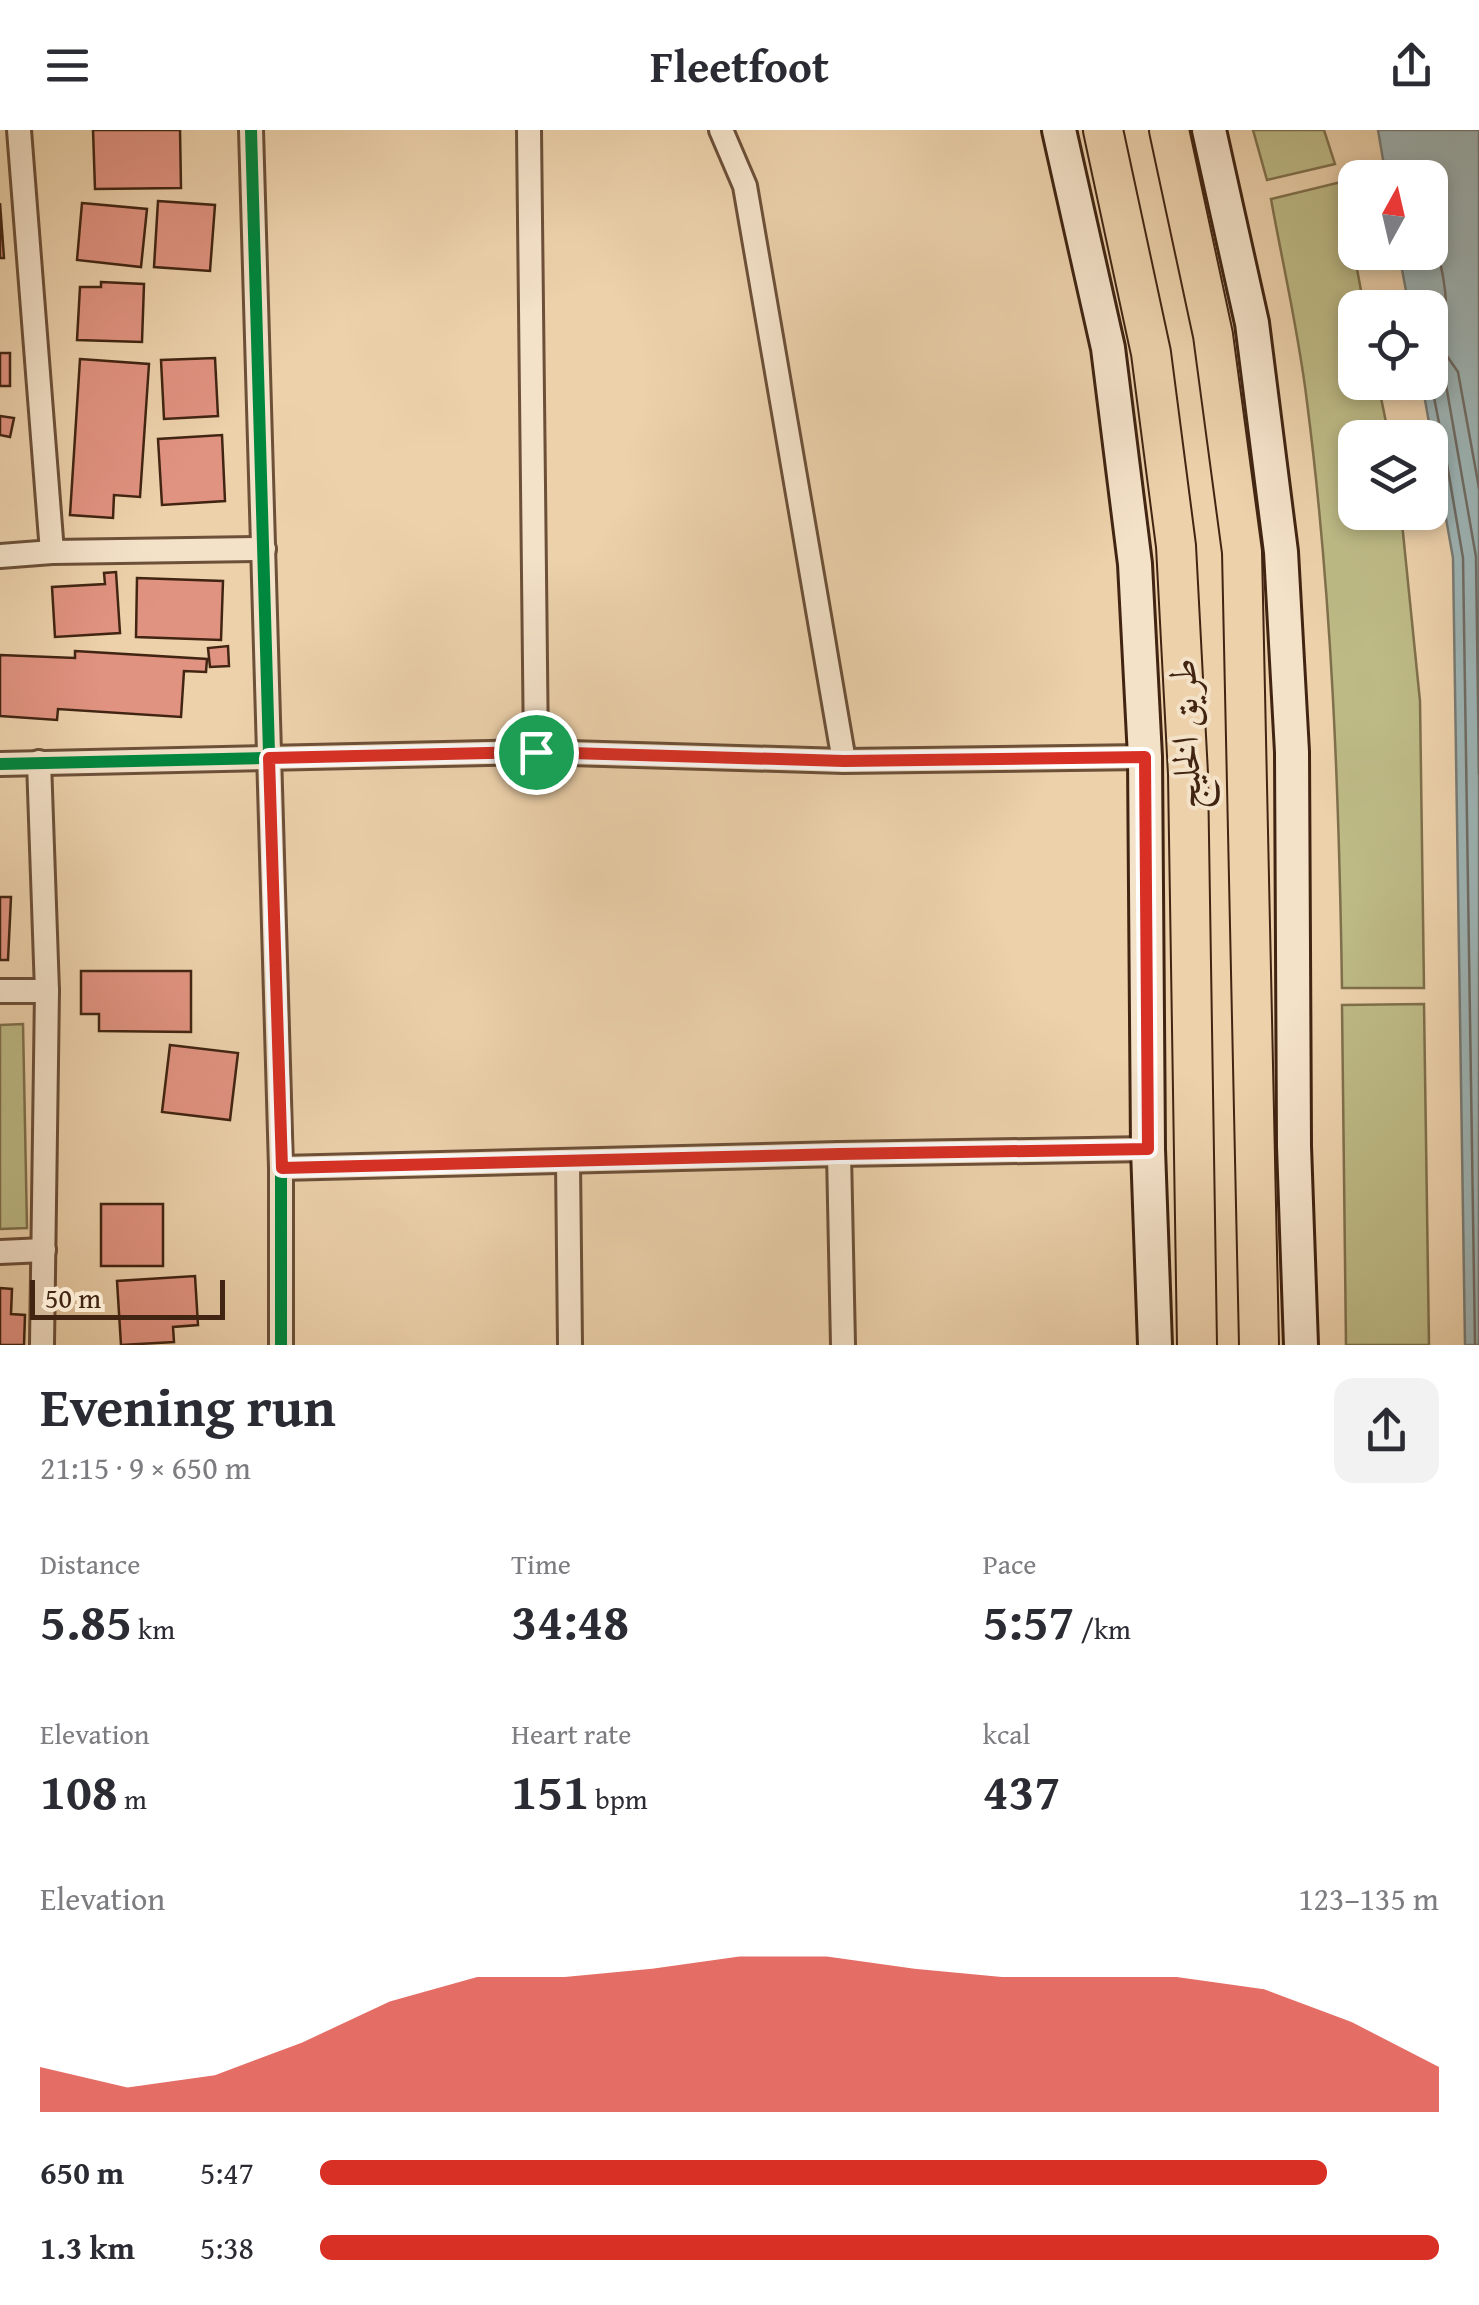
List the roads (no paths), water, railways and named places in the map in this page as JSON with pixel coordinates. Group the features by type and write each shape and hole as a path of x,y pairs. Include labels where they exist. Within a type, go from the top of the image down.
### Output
{"main road":[{"path":"1059,130 1108,348 1135,564 1145,757 1148,1149 1155,1345"},
{"name":"طريق الخليج","path":"1103,130 1151,353 1176,546 1188,774 1197,1345"},
{"name":"طريق الخليج","path":"1169,130 1213,335 1242,552 1259,1345"},
{"path":"1209,130 1252,323 1281,552 1292,752 1294,1146 1302,1345"},
{"path":"1249,839 1293,931"},
{"path":"1166,1345 1194,1147"},
{"path":"1152,1272 1186,1345"}],"street":[{"path":"19,130 52,552"},
{"path":"251,130 282,1168 281,1345"},
{"path":"529,130 536,752"},
{"path":"721,130 745,186 844,761"},
{"path":"0,556 264,549"},
{"path":"0,764 536,752 844,761 1145,757"},
{"path":"39,762 47,991 42,1345"},
{"path":"0,992 47,991"},
{"path":"282,1168 1148,1149"},
{"path":"839,1154 843,1345"},
{"path":"568,1160 570,1345"},
{"path":"0,1252 44,1250"}],"water":[{"path":"1378,130 1479,130 1479,1345 1465,1345 1448,420 1429,420 1425,400 1448,400 1448,290 1406,290 1402,270 1448,270 1448,160 1383,160"}]}
